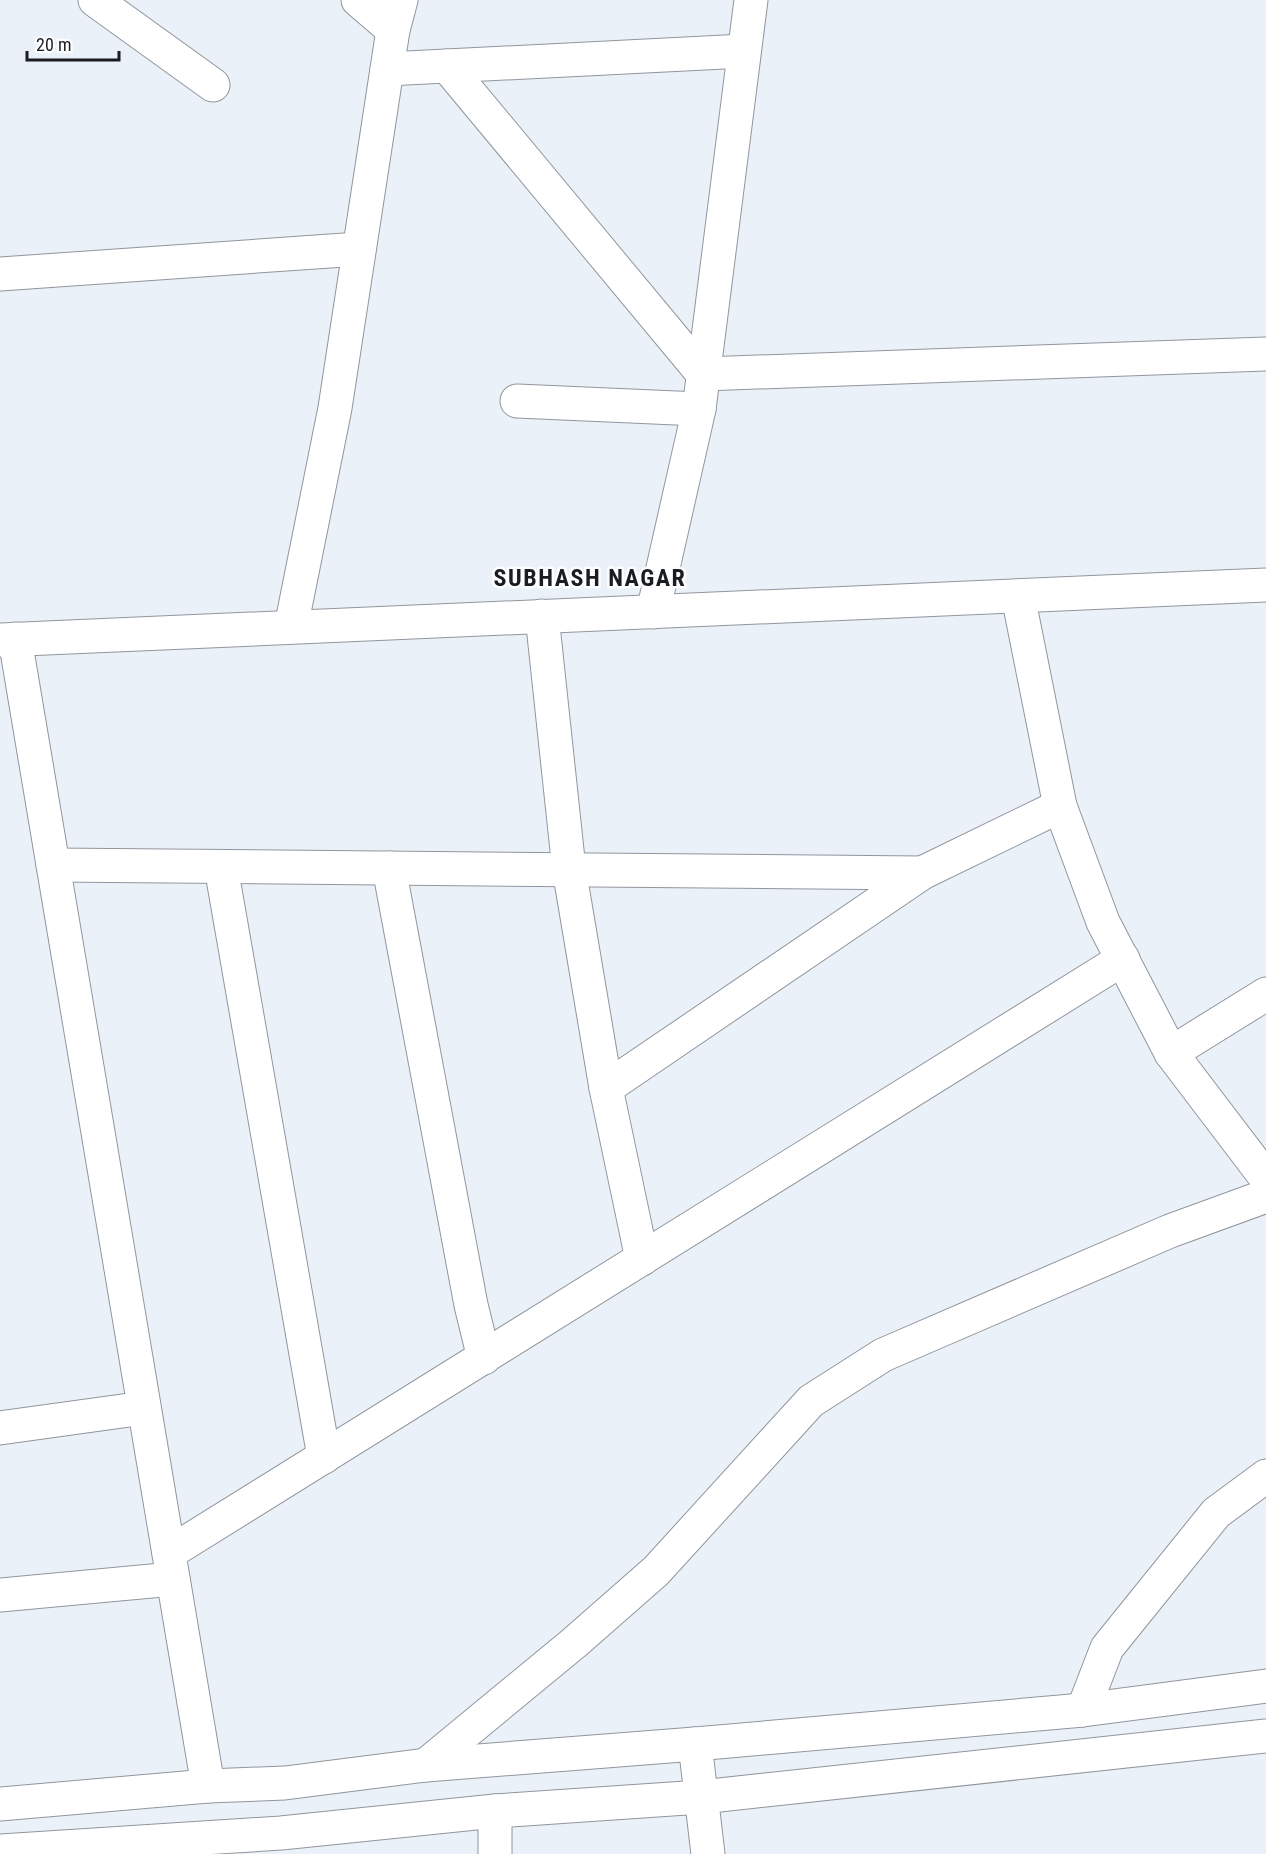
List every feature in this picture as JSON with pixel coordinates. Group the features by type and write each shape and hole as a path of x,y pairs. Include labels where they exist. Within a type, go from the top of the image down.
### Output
{"street":[{"path":"95,0 213,85"},
{"path":"291,627 334,408 397,15 358,0"},
{"path":"653,612 699,409 751,0"},
{"path":"387,69 744,51"},
{"path":"447,66 703,374"},
{"path":"0,274 359,249"},
{"path":"703,374 1266,354"},
{"path":"517,401 699,409"},
{"path":"208,1786 53,865 7,640 1266,585"},
{"path":"1018,596 1060,806 1103,922 1171,1053 1266,1178"},
{"path":"542,616 568,869 606,1088 642,1259"},
{"path":"606,1088 922,873 1060,806"},
{"path":"53,865 922,873"},
{"path":"221,867 324,1457"},
{"path":"389,868 471,1305 484,1358"},
{"path":"0,1595 171,1566 324,1457 1123,959"},
{"path":"1171,1053 1266,994"},
{"path":"426,1765 574,1643 656,1570 811,1401 883,1355 1170,1230 1266,1196"},
{"path":"0,1428 144,1408"},
{"path":"1083,1710 1107,1648 1216,1513 1266,1476"},
{"path":"0,1804 208,1786 285,1783 426,1765 1083,1710 1266,1686"},
{"path":"0,1851 280,1843 495,1811 701,1797 1266,1736"},
{"path":"695,1744 708,1854"},
{"path":"280,1843 285,1783"},
{"path":"495,1811 495,1854"}],"district":[{"name":"SUBHASH NAGAR","path":"590,578"}]}
